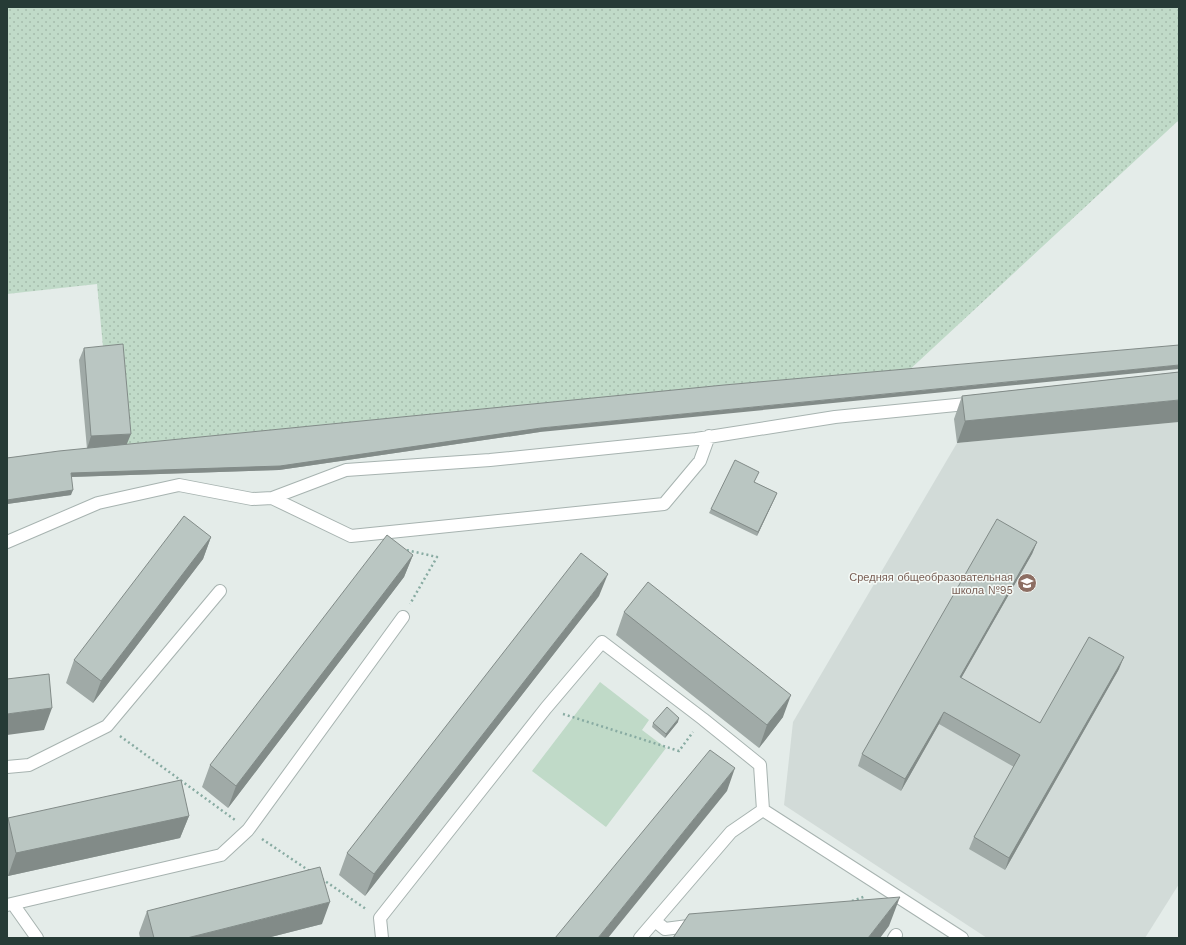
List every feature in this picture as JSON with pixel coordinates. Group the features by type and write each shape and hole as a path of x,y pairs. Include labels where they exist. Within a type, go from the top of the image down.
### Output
{"lane":[{"path":"7,542 98,502 179,485 252,499 272,498 346,470 490,460 696,439 834,417 991,402"},
{"path":"272,498 351,536 664,504 700,461 709,436"},
{"path":"7,767 29,765 107,726 220,591"},
{"path":"37,938 10,904 221,855 248,830 403,617"},
{"path":"382,938 380,918 546,708 602,642 703,719 760,765 763,810"},
{"path":"763,810 962,938"},
{"path":"640,938 731,832 763,810"},
{"path":"892,904 907,902"},
{"path":"655,920 665,929 704,924"}],"path":[{"path":"401,548 437,558 403,617"},
{"path":"546,708 679,751 703,719"},
{"path":"107,726 248,830 314,874"},
{"path":"320,878 380,918"},
{"path":"850,902 886,890"}],"shaded area":[{"name":"Средняя общеобразовательная школа №95","path":"1179,422 1179,884 1145,938 987,938 784,805 793,722 957,443"}],"green space":[{"path":"7,7 1179,7 1179,120 906,373 126,446 104,357 97,284 7,294"},
{"path":"600,682 649,720 642,730 666,748 606,827 532,771"}],"building":[{"path":"123,344 131,434 91,436 84,348"},
{"path":"1179,345 1179,365 541,428 280,466 71,473 73,490 7,500 7,458 59,451 724,385"},
{"path":"1179,372 1179,400 965,421 962,396"},
{"path":"735,460 759,472 754,482 777,493 758,532 711,509"},
{"path":"184,516 211,537 101,681 74,660"},
{"path":"997,519 1037,542 960,677 1040,723 1089,637 1124,657 1009,858 974,837 1020,755 944,712 905,779 862,754"},
{"path":"387,535 413,555 236,786 210,765"},
{"path":"581,553 608,574 374,874 347,853"},
{"path":"648,582 791,695 767,725 624,612"},
{"path":"49,674 52,708 7,714 7,679"},
{"path":"667,707 679,718 666,734 653,723"},
{"path":"710,750 735,768 598,938 555,938"},
{"path":"181,780 189,816 16,853 8,818"},
{"path":"320,867 330,902 187,938 154,938 147,911"},
{"path":"900,897 868,938 673,938 689,914"}],"place":[{"name":"Средняя общеобразовательная школа №95","path":"1027,583"}]}
